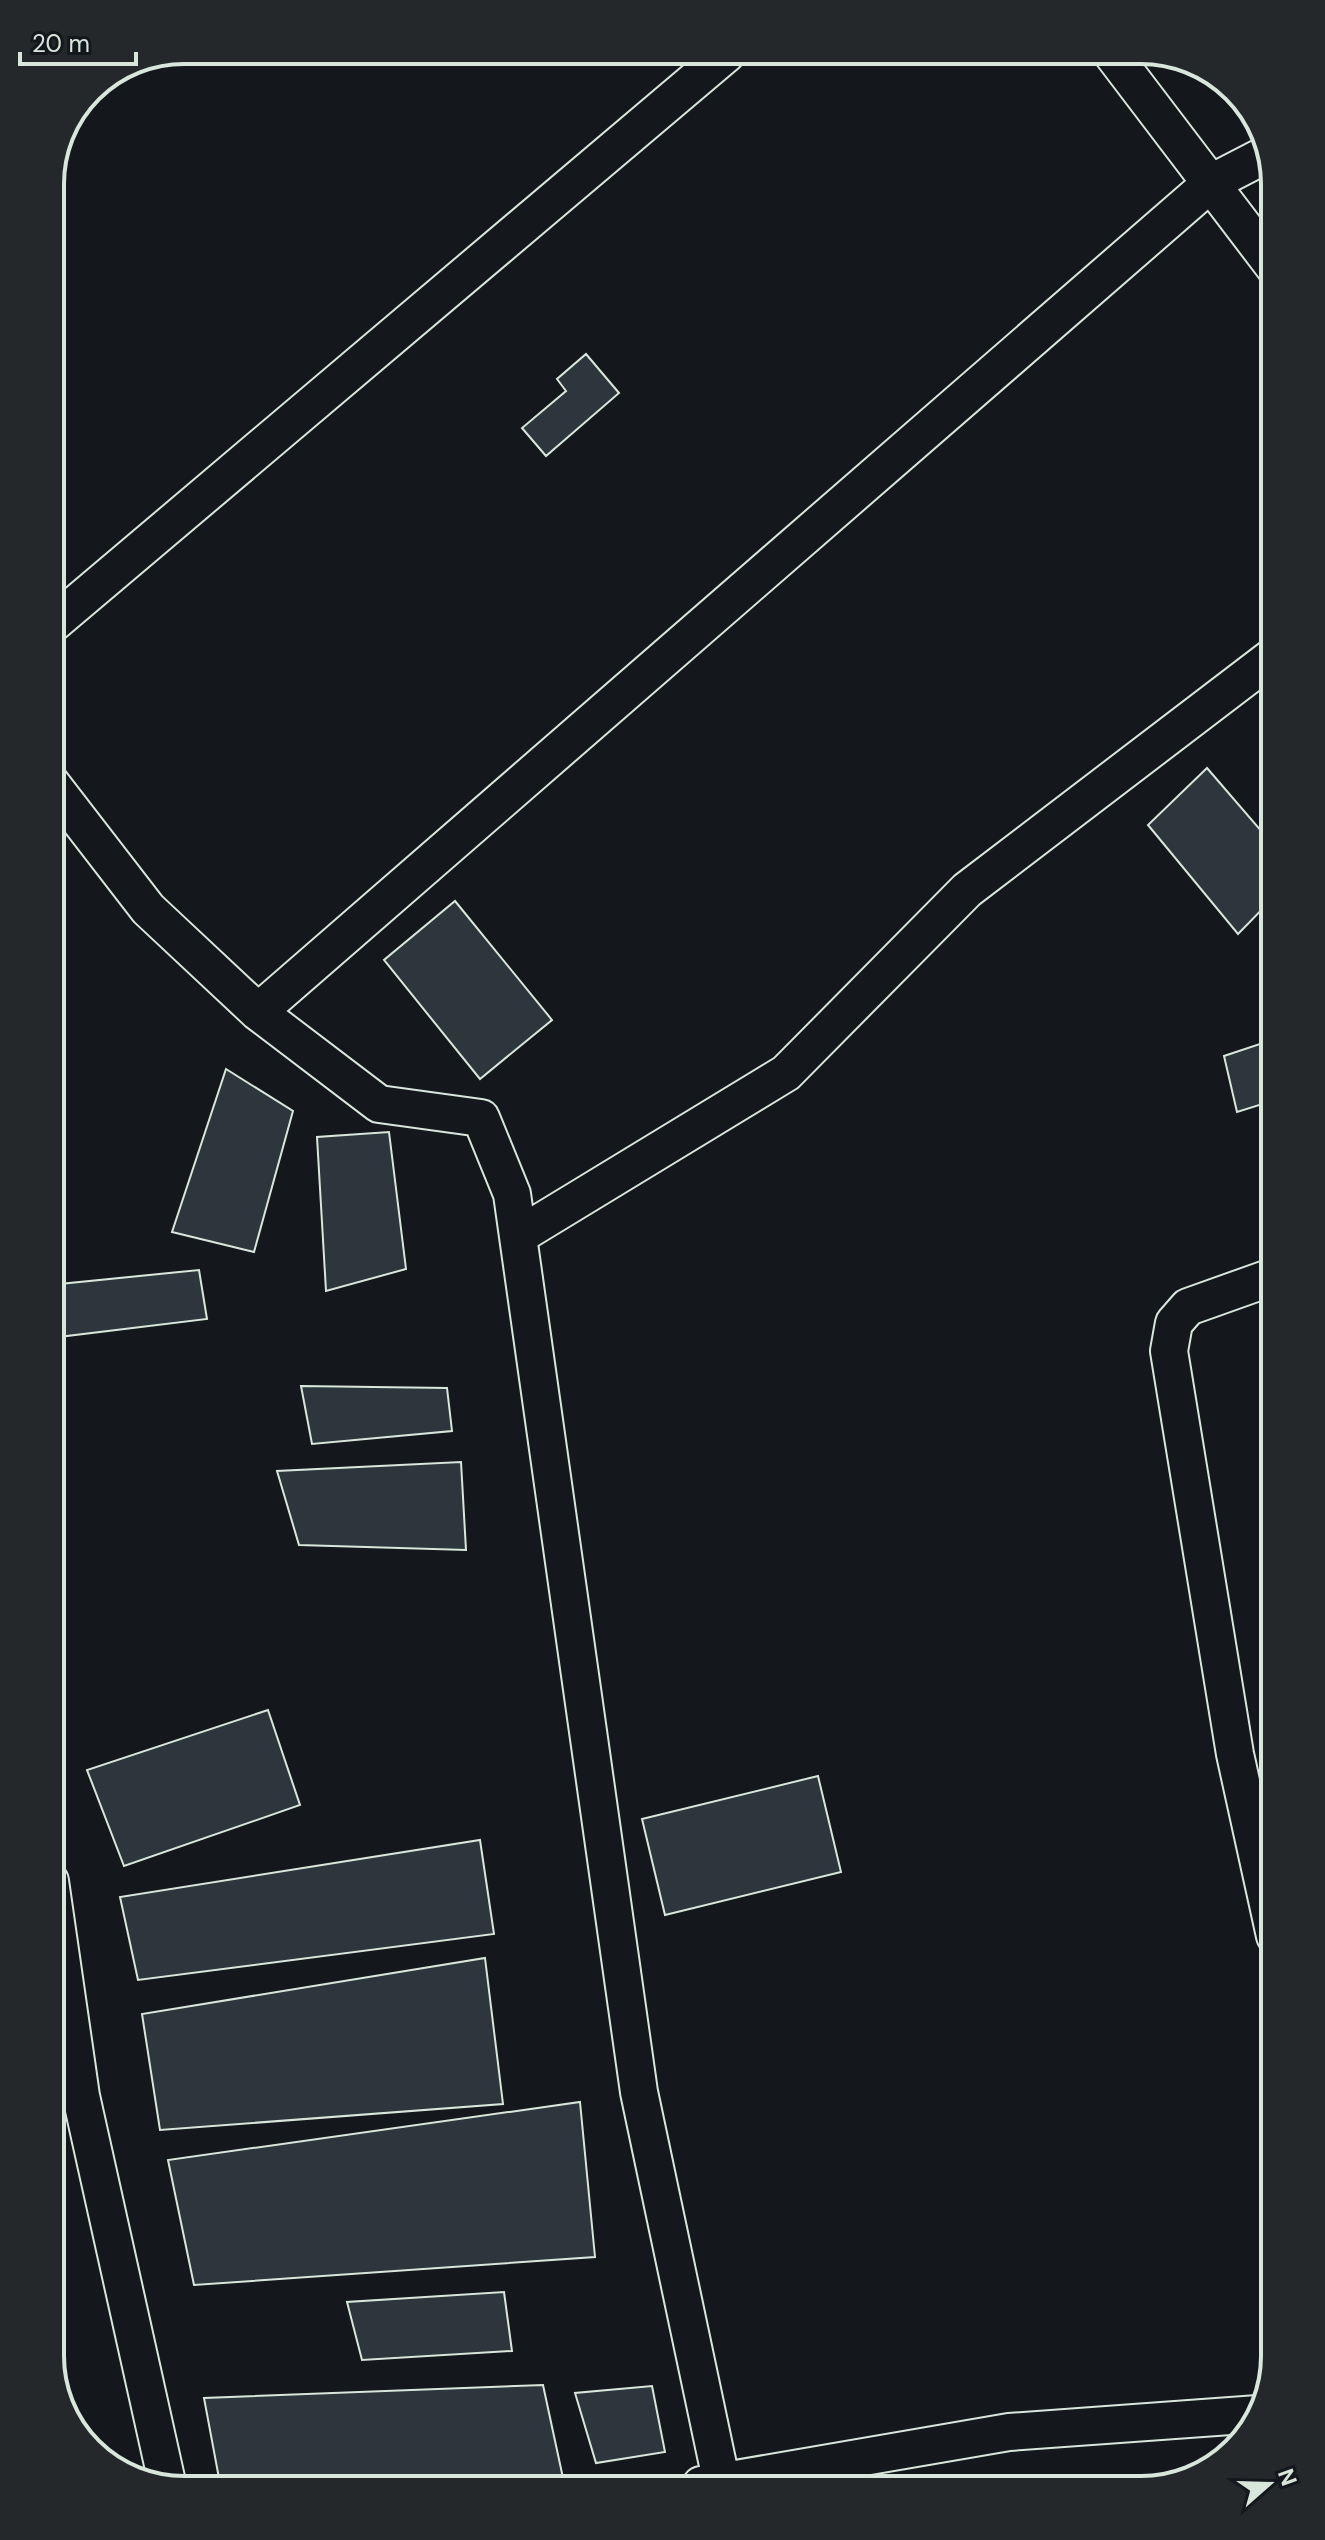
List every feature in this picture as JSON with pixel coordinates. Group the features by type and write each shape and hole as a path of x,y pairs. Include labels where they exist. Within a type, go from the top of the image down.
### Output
{"street":[{"path":"64,614 714,64"},
{"path":"1120,64 1261,249"},
{"path":"258,1012 1211,183 1259,158"},
{"path":"518,1236 786,1073 967,890 1261,666"},
{"path":"64,800 148,909 258,1012 379,1104 481,1118 512,1194 639,2092 713,2476"},
{"path":"1261,1281 1188,1307 1174,1323 1169,1351 1235,1754 1261,1872"},
{"path":"64,1978 81,2096 165,2475"},
{"path":"760,2476 1009,2432 1245,2415"}],"building":[{"path":"586,354 619,393 546,456 522,428 566,391 557,379"},
{"path":"1207,768 1261,831 1261,910 1238,934 1148,825"},
{"path":"455,901 552,1020 480,1079 384,960"},
{"path":"1261,1044 1261,1104 1237,1112 1224,1056"},
{"path":"226,1069 293,1111 254,1252 172,1232"},
{"path":"389,1132 406,1269 326,1291 317,1137"},
{"path":"199,1270 207,1319 64,1336 64,1284"},
{"path":"301,1386 447,1388 452,1431 312,1444"},
{"path":"461,1462 466,1550 299,1545 277,1471"},
{"path":"268,1710 300,1805 124,1866 87,1770"},
{"path":"818,1776 841,1872 665,1915 642,1819"},
{"path":"480,1840 494,1934 138,1980 120,1897"},
{"path":"485,1958 503,2104 160,2130 142,2014"},
{"path":"580,2102 595,2257 194,2285 168,2160"},
{"path":"504,2292 512,2351 362,2360 347,2302"},
{"path":"543,2385 563,2476 219,2476 204,2398"},
{"path":"652,2386 665,2452 596,2463 575,2393"}]}
